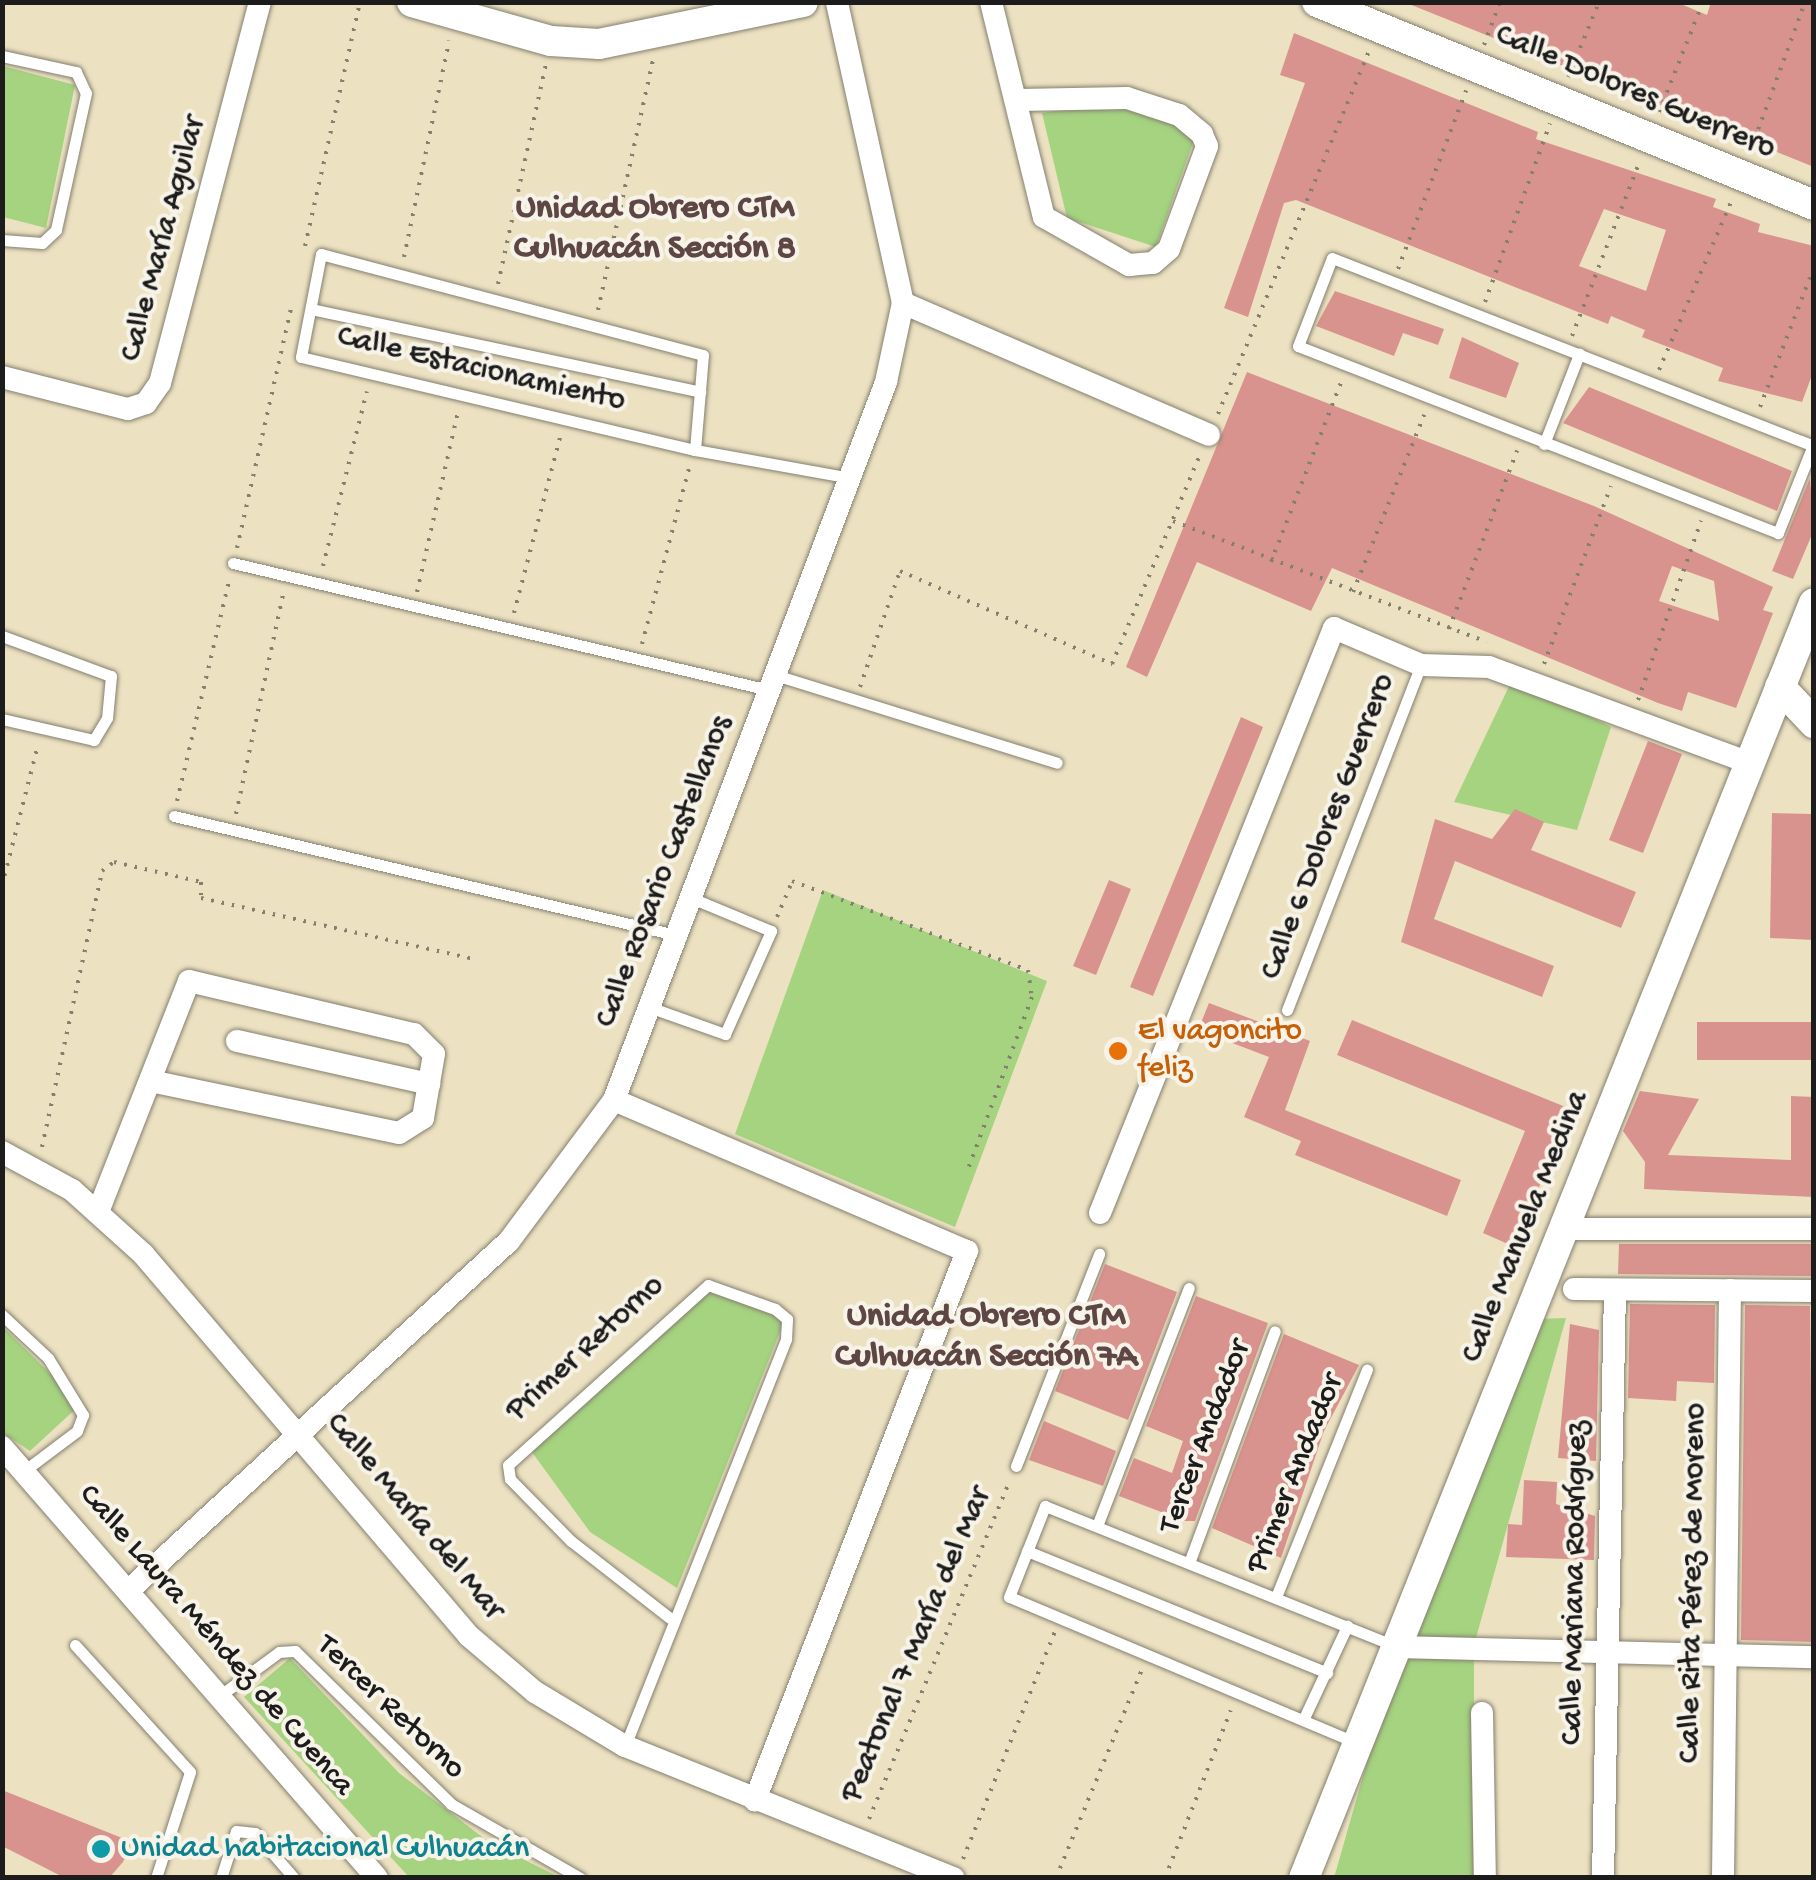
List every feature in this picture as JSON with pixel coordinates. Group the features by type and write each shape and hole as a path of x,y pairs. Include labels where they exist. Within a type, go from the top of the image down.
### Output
{"street":[{"name":"Calle María Aguilar","path":"2,377 128,409 146,403 160,383 260,2"},
{"path":"412,2 454,18 552,41 658,38 803,2"},
{"name":"Calle Rosario Castellanos","path":"128,1590 508,1241 614,1100 850,478 903,304 837,2"},
{"path":"991,2 1020,100 1044,217 1056,232 1129,265 1154,263 1169,249 1208,146 1202,134 1178,115 1127,98 1020,100"},
{"name":"Calle Dolores Guerrero","path":"1317,2 1814,205"},
{"path":"903,304 1209,434"},
{"path":"1100,1213 1334,628 1421,665 1488,667 1747,762"},
{"name":"Calle Manuela Medina","path":"1304,1878 1747,762 1809,628"},
{"path":"1780,687 1814,723"},
{"path":"98,1212 132,1108 155,1082 182,988 200,978 414,1034 434,1054 417,1130 399,1133 155,1082"},
{"path":"237,1041 428,1084"},
{"path":"614,1100 968,1252 755,1800"},
{"name":"Calle María del Mar","path":"2,1152 38,1166 98,1212 298,1430 468,1636 535,1692 624,1746 955,1878"},
{"path":"1574,1229 1814,1228"},
{"path":"1574,1289 1814,1291"},
{"name":"Calle Mariana Rodríguez","path":"1604,1878 1615,1290"},
{"name":"Calle Rita Pérez de Moreno","path":"1723,1878 1730,1290"},
{"name":"Calle Laura Méndez de Cuenca","path":"2,1447 378,1878"},
{"path":"1397,1647 1606,1656 1814,1656"},
{"path":"1482,1713 1485,1878"}],"lane":[{"path":"2,56 84,80 56,230 42,243 2,240"},
{"name":"Calle Estacionamiento","path":"694,450 703,354 594,329 495,298 321,254 301,357 694,450 850,478"},
{"path":"1332,258 1480,315 1813,446 1778,533 1522,437 1298,346 1332,258"},
{"name":"Calle Estacionamiento","path":"311,309 700,392"},
{"path":"1544,444 1573,352"},
{"path":"233,564 320,580 638,658 772,682 1058,764"},
{"path":"2,636 110,676 102,734 2,719"},
{"name":"Calle 6 Dolores Guerrero","path":"1288,1010 1421,665"},
{"path":"174,816 676,935"},
{"path":"649,1007 725,1034 771,931 690,897"},
{"path":"1016,1466 1100,1254"},
{"name":"Primer Retorno","path":"624,1746 670,1618 786,1339 787,1319 775,1309 708,1285 508,1465 510,1479 571,1541 670,1618"},
{"path":"1096,1526 1189,1288"},
{"path":"2,1315 48,1358 84,1414 77,1431 25,1470"},
{"name":"Tercer Andador","path":"1188,1563 1276,1331"},
{"name":"Primer Andador","path":"1276,1597 1367,1370"},
{"path":"1357,1743 1239,1688 1009,1597 1045,1506 1397,1647"},
{"path":"1027,1551 1327,1673"},
{"path":"1304,1718 1347,1626"},
{"path":"75,1645 190,1772 156,1878"},
{"name":"Tercer Retorno","path":"218,1697 279,1652 296,1652 451,1804 580,1878"},
{"path":"220,1878 236,1831 255,1833 294,1878"}],"path":[{"path":"304,250 360,2"},
{"path":"1393,282 1500,2"},
{"path":"1480,315 1598,2"},
{"path":"1573,352 1649,136 1703,2"},
{"path":"1654,384 1742,175 1806,2"},
{"path":"400,276 454,18"},
{"path":"1296,228 1380,25"},
{"path":"594,329 658,38"},
{"path":"495,298 552,41"},
{"path":"1753,422 1814,267"},
{"path":"174,816 296,287"},
{"path":"1271,562 1348,366"},
{"path":"320,580 372,372"},
{"path":"414,606 462,393"},
{"path":"1352,592 1431,398"},
{"path":"510,628 565,417"},
{"path":"1449,628 1522,437"},
{"path":"638,658 694,450"},
{"path":"1544,664 1617,470"},
{"path":"1622,696 1637,702 1706,505"},
{"path":"1173,522 1496,646"},
{"path":"854,704 900,571 1112,664"},
{"path":"233,828 287,576"},
{"path":"1528,658 1559,671"},
{"path":"2,886 42,728"},
{"path":"38,1166 102,871 114,862 200,882 201,898 473,960"},
{"path":"771,931 792,881 1028,970 1032,996 968,1172"},
{"name":"Peatonal 7 María del Mar","path":"860,1842 1016,1466"},
{"path":"955,1878 1061,1617"},
{"path":"1056,1878 1149,1652"},
{"path":"1165,1878 1239,1688"}],"green space":[{"path":"3,66 75,85 46,228 3,217"},
{"path":"1103,104 1152,112 1196,134 1156,247 1067,218 1042,113"},
{"path":"1513,678 1611,727 1577,830 1454,802"},
{"path":"823,890 1047,981 955,1227 735,1134"},
{"path":"705,1286 786,1317 677,1588 590,1532 529,1448"},
{"path":"1566,1318 1474,1645 1474,1877 1334,1878 1388,1688 1536,1319"},
{"path":"2,1326 81,1404 30,1451 3,1433"},
{"path":"290,1658 399,1773 490,1843 559,1877 409,1877 244,1697"}],"building":[{"path":"1404,2 1676,2 1707,15 1711,2 1814,2 1814,167"},
{"path":"1294,33 1538,132 1536,139 1716,199 1713,207 1760,224 1758,232 1814,246 1814,370 1802,402 1718,381 1723,368 1642,337 1645,330 1611,316 1608,324 1296,200 1284,203 1248,317 1224,308 1305,83 1280,75","holes":["1604,209 1666,230 1646,291 1579,266"]},
{"path":"1335,291 1444,329 1438,345 1403,333 1394,356 1316,326"},
{"path":"1462,337 1519,363 1506,398 1449,378"},
{"path":"1247,372 1594,506 1773,587 1763,610 1773,613 1736,708 1688,692 1682,711 1658,703 1332,568 1311,611 1197,562 1147,677 1126,667","holes":["1672,566 1714,581 1719,621 1659,601"]},
{"path":"1589,387 1792,471 1777,511 1563,423"},
{"path":"1810,478 1814,530 1793,579 1772,571"},
{"path":"1241,717 1263,727 1153,996 1130,987"},
{"path":"1648,741 1682,754 1643,853 1609,840"},
{"path":"1515,809 1544,822 1531,850 1636,892 1621,928 1455,861 1434,919 1554,966 1542,997 1401,942 1435,819 1492,839"},
{"path":"1772,813 1814,814 1814,940 1770,938"},
{"path":"1109,880 1131,889 1096,975 1073,966"},
{"path":"1209,1003 1310,1041 1285,1110 1461,1180 1447,1216 1295,1155 1301,1141 1244,1117 1269,1057 1198,1030"},
{"path":"1352,1020 1568,1108 1517,1248 1483,1233 1525,1131 1337,1055"},
{"path":"1697,1022 1814,1022 1814,1060 1697,1060"},
{"path":"1640,1091 1699,1099 1668,1155 1791,1160 1791,1096 1814,1097 1814,1197 1644,1189 1645,1162 1623,1131"},
{"path":"1619,1244 1814,1244 1812,1276 1618,1274"},
{"path":"1105,1264 1177,1292 1128,1420 1055,1391"},
{"path":"1196,1296 1268,1323 1195,1521 1185,1521 1119,1496 1134,1458 1172,1473 1183,1441 1146,1426"},
{"path":"1630,1304 1715,1305 1714,1383 1677,1381 1676,1401 1628,1398"},
{"path":"1745,1305 1810,1306 1814,1642 1741,1640"},
{"path":"1570,1324 1599,1330 1596,1461 1558,1458"},
{"path":"1284,1334 1359,1365 1324,1431 1281,1558 1212,1528"},
{"path":"1044,1421 1116,1451 1103,1486 1029,1460"},
{"path":"1524,1480 1557,1482 1556,1504 1595,1516 1594,1560 1506,1557 1508,1524 1522,1525"},
{"path":"2,1790 132,1842 123,1862 109,1878 65,1878 2,1846"}],"place":[{"name":"El vagoncito feliz","path":"1118,1051"},
{"name":"Unidad habitacional Culhuacán","path":"101,1849"}],"district":[{"name":"Unidad Obrero CTM Culhuacán Sección 8","path":"655,230"},
{"name":"Unidad Obrero CTM Culhuacán Sección 7A","path":"986,1338"}]}
